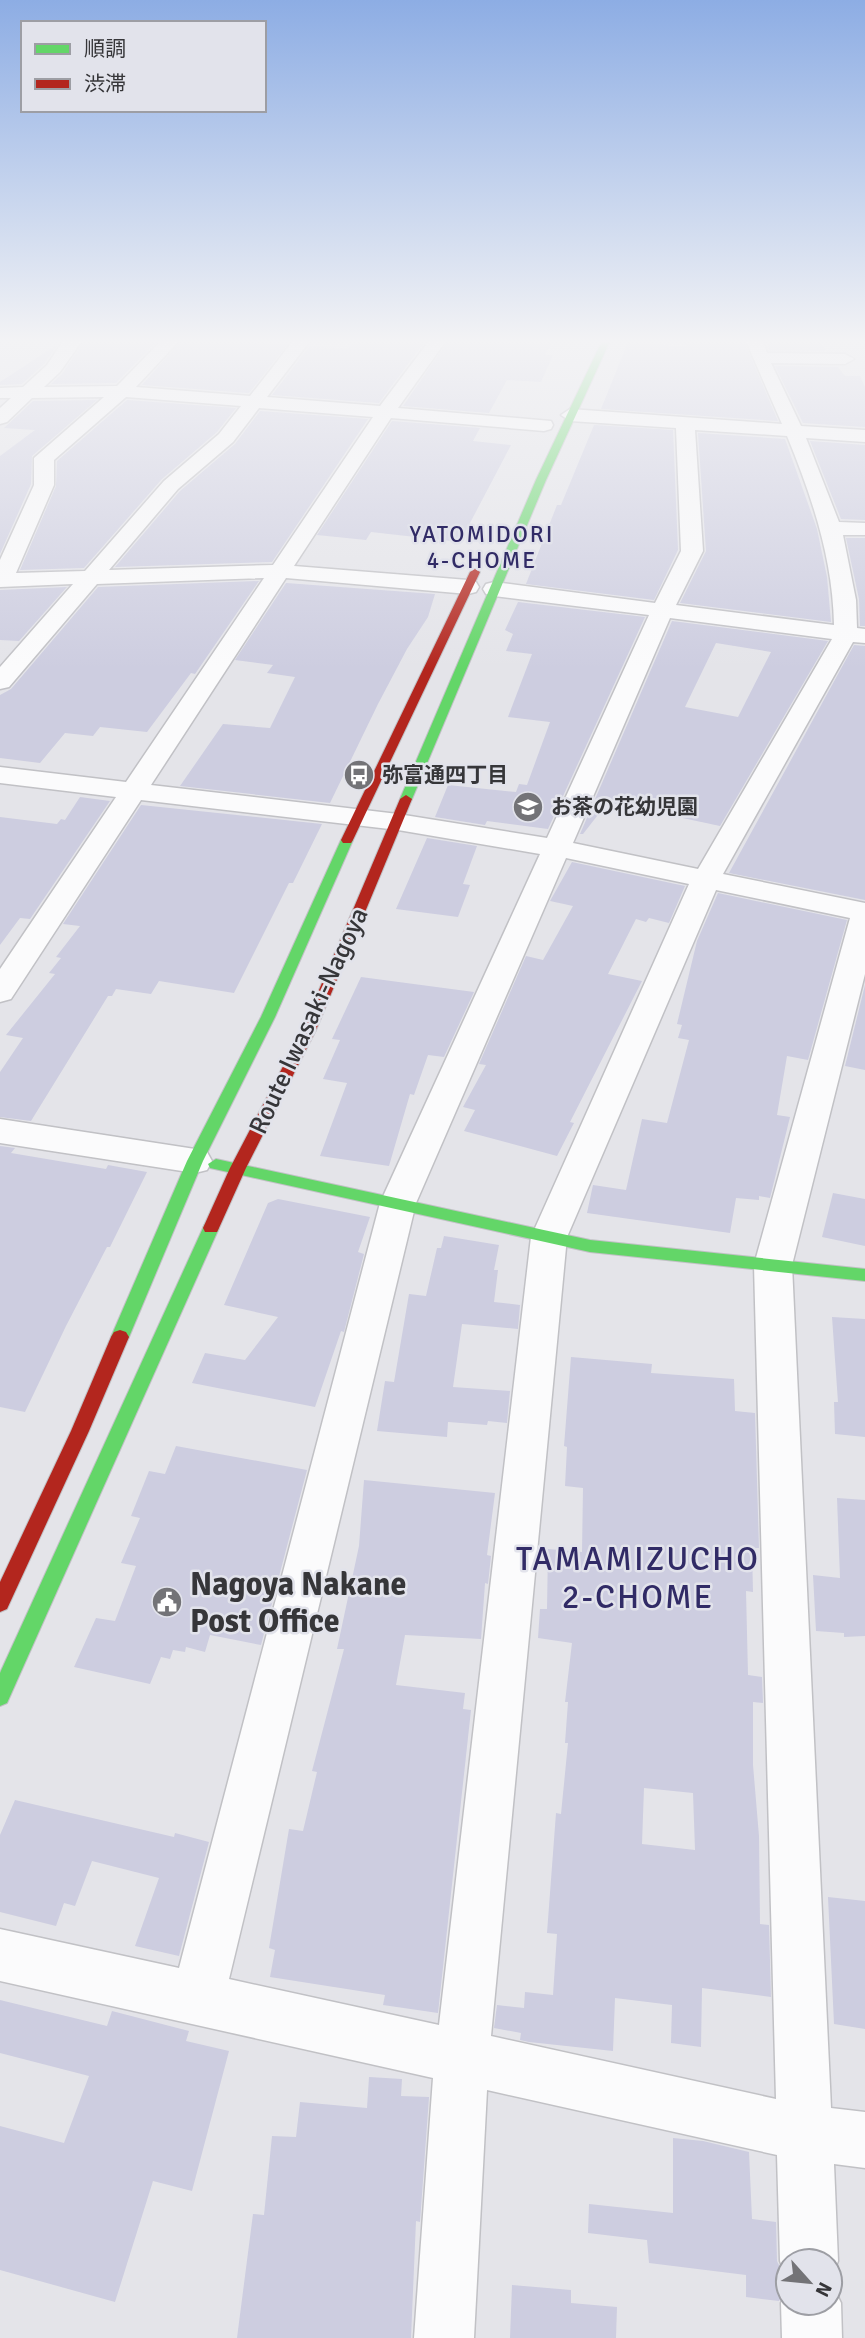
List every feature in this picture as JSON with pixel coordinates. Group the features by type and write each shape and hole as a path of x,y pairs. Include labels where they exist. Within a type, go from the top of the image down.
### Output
{"main road":[{"name":"Route Iwasaki-Nagoya","path":"0,1696 238,1168 309,1030 494,589 544,450"},
{"name":"Route Iwasaki-Nagoya","path":"0,1603 80,1431 195,1161 268,1017 358,817 479,562"},
{"path":"195,1161 238,1168 590,1246 865,1275"}],"street":[{"path":"53,450 44,458 44,485 1,580 281,571 468,587"},
{"path":"0,682 171,485 212,450"},
{"path":"0,992 360,450"},
{"path":"198,1998 398,1203 663,609 692,551 686,450"},
{"path":"444,2338 462,2057 549,1237 706,880 856,635 830,528 803,450"},
{"path":"830,528 865,529"},
{"path":"494,589 856,635"},
{"path":"0,775 398,822 556,848 865,914 773,1265 808,2247"},
{"path":"0,1131 195,1161"},
{"path":"0,1955 804,2133 865,2140"},
{"path":"811,2317 812,2338"}],"building":[{"path":"8,450 39,450 32,456 31,484 0,554 0,456"},
{"path":"70,450 196,450 162,479 84,568 20,570 56,486 57,461"},
{"path":"228,450 347,450 272,562 115,567 180,491"},
{"path":"373,450 508,450 460,542 371,532 366,540 317,535"},
{"path":"584,450 674,450 678,550 654,600 526,584 557,505 561,505"},
{"path":"699,450 789,450 817,529 827,577 831,622 680,603 706,551"},
{"path":"814,450 865,450 865,520 841,519"},
{"path":"846,538 865,538 865,626 860,626 859,599"},
{"path":"259,581 195,674 191,673 147,732 100,727 93,736 65,733 40,763 0,758 0,695 11,689 98,587"},
{"path":"286,583 435,594 428,617 407,649 378,704 330,803 180,786 223,724 270,728 295,677 267,673 273,665 235,660"},
{"path":"67,587 19,641 0,640 0,590"},
{"path":"518,602 645,617 548,829 487,821 485,825 435,817 448,785 516,792 519,784 527,785 550,722 508,717 532,654 506,651 513,634 505,630"},
{"path":"672,621 828,641 720,826 608,802 583,834 580,834","holes":["716,643 771,652 738,717 685,707"]},
{"path":"854,645 865,646 865,900 729,873"},
{"path":"80,797 110,801 30,919 20,918 0,945 0,817 57,824 61,819 65,820"},
{"path":"141,805 322,824 234,993 159,981 151,994 116,989 112,996 108,996 31,1121 0,1117 0,1072 23,1038 6,1035 55,974 49,973 61,958 56,957 80,926 63,924"},
{"path":"427,838 477,846 463,884 470,885 458,917 396,909"},
{"path":"572,862 685,886 669,923 649,918 646,922 636,919 608,974 642,981 570,1122 574,1123 557,1156 464,1131 475,1110 463,1107 486,1065 479,1064 526,956 543,960 573,906 550,901"},
{"path":"718,893 847,920 808,1060 787,1056 777,1115 790,1117 770,1198 736,1198 730,1233 587,1213 593,1185 626,1190 642,1119 667,1123 689,1040 678,1038 682,1025 677,1024 697,941"},
{"path":"361,977 474,992 444,1057 428,1055 414,1095 410,1094 389,1166 320,1156 347,1083 323,1079 340,1040 332,1039"},
{"path":"865,985 865,1070 845,1066"},
{"path":"0,1146 15,1148 11,1153 106,1169 108,1165 147,1172 110,1247 107,1247 66,1326 25,1412 0,1407"},
{"path":"833,1193 865,1199 865,1246 822,1237"},
{"path":"278,1199 370,1217 358,1252 364,1254 344,1332 341,1331 315,1407 192,1383 205,1353 245,1360 278,1317 224,1305 268,1203"},
{"path":"444,1236 499,1245 494,1270 498,1270 494,1302 520,1305 518,1329 462,1324 453,1387 510,1391 507,1423 488,1421 487,1425 448,1422 447,1437 377,1431 385,1381 394,1382 409,1294 426,1296 437,1248 441,1248"},
{"path":"832,1317 865,1319 865,1437 835,1434 834,1402 838,1402"},
{"path":"571,1357 652,1364 651,1373 734,1379 735,1411 755,1413 759,1548 752,1548 753,1592 746,1591 748,1675 762,1677 763,1703 753,1702 753,1765 759,1836 760,1924 769,1925 771,1997 702,1988 701,2047 671,2043 672,2005 615,1998 613,2051 529,2042 520,2040 521,2033 494,2028 497,2005 524,2008 525,1992 553,1995 557,1934 547,1933 556,1813 561,1814 568,1743 565,1743 568,1702 565,1702 572,1643 538,1638 540,1609 547,1609 548,1549 582,1552 583,1488 565,1486 567,1447 564,1446","holes":["644,1788 693,1793 695,1850 642,1844"]},
{"path":"176,1446 307,1470 261,1645 210,1635 205,1652 186,1647 185,1652 173,1650 170,1659 161,1657 150,1684 74,1667 96,1618 115,1621 136,1566 121,1563 140,1518 131,1516 149,1471 165,1474"},
{"path":"364,1480 495,1493 481,1639 405,1635 396,1685 465,1693 463,1709 471,1710 438,2013 383,2005 385,1995 270,1977 275,1950 269,1948 289,1829 303,1831 317,1772 312,1771 344,1649 337,1649 359,1546"},
{"path":"837,1498 865,1500 865,1636 844,1637 844,1633 816,1631 813,1575 840,1578"},
{"path":"15,1800 174,1837 175,1833 209,1842 179,1956 135,1946 159,1878 92,1861 75,1906 64,1903 56,1926 0,1912 0,1835"},
{"path":"828,1897 865,1901 865,2029 834,2024"},
{"path":"0,2000 107,2026 112,2011 189,2031 186,2041 229,2051 192,2191 153,2181 115,2302 0,2270 0,2126 64,2143 89,2076 0,2053"},
{"path":"369,2077 402,2079 401,2096 429,2097 420,2222 416,2221 411,2338 237,2338 253,2214 264,2215 272,2136 296,2137 300,2102 367,2108"},
{"path":"673,2138 703,2141 749,2152 752,2219 776,2222 774,2300 746,2297 746,2275 649,2263 647,2240 588,2233 589,2204 673,2213"},
{"path":"512,2285 571,2290 571,2303 617,2307 616,2338 510,2338"}],"traffic: fast":[{"path":"406,799 555,450"},
{"path":"120,1337 195,1161 268,1017 347,840"},
{"path":"216,1164 590,1246 865,1275"},
{"path":"0,1696 211,1228"}],"traffic: jam":[{"path":"347,840 475,572"},
{"path":"211,1228 238,1168 309,1030 406,799"},
{"path":"0,1603 80,1431 120,1337"}],"place":[{"name":"弥富通四丁目","path":"359,775"},
{"name":"お茶の花幼児園","path":"528,807"},
{"name":"Nagoya Nakane Post Office","path":"167,1602"}],"district":[{"name":"YATOMIDORI 4-CHOME","path":"482,547"},
{"name":"TAMAMIZUCHO 2-CHOME","path":"638,1578"}]}
